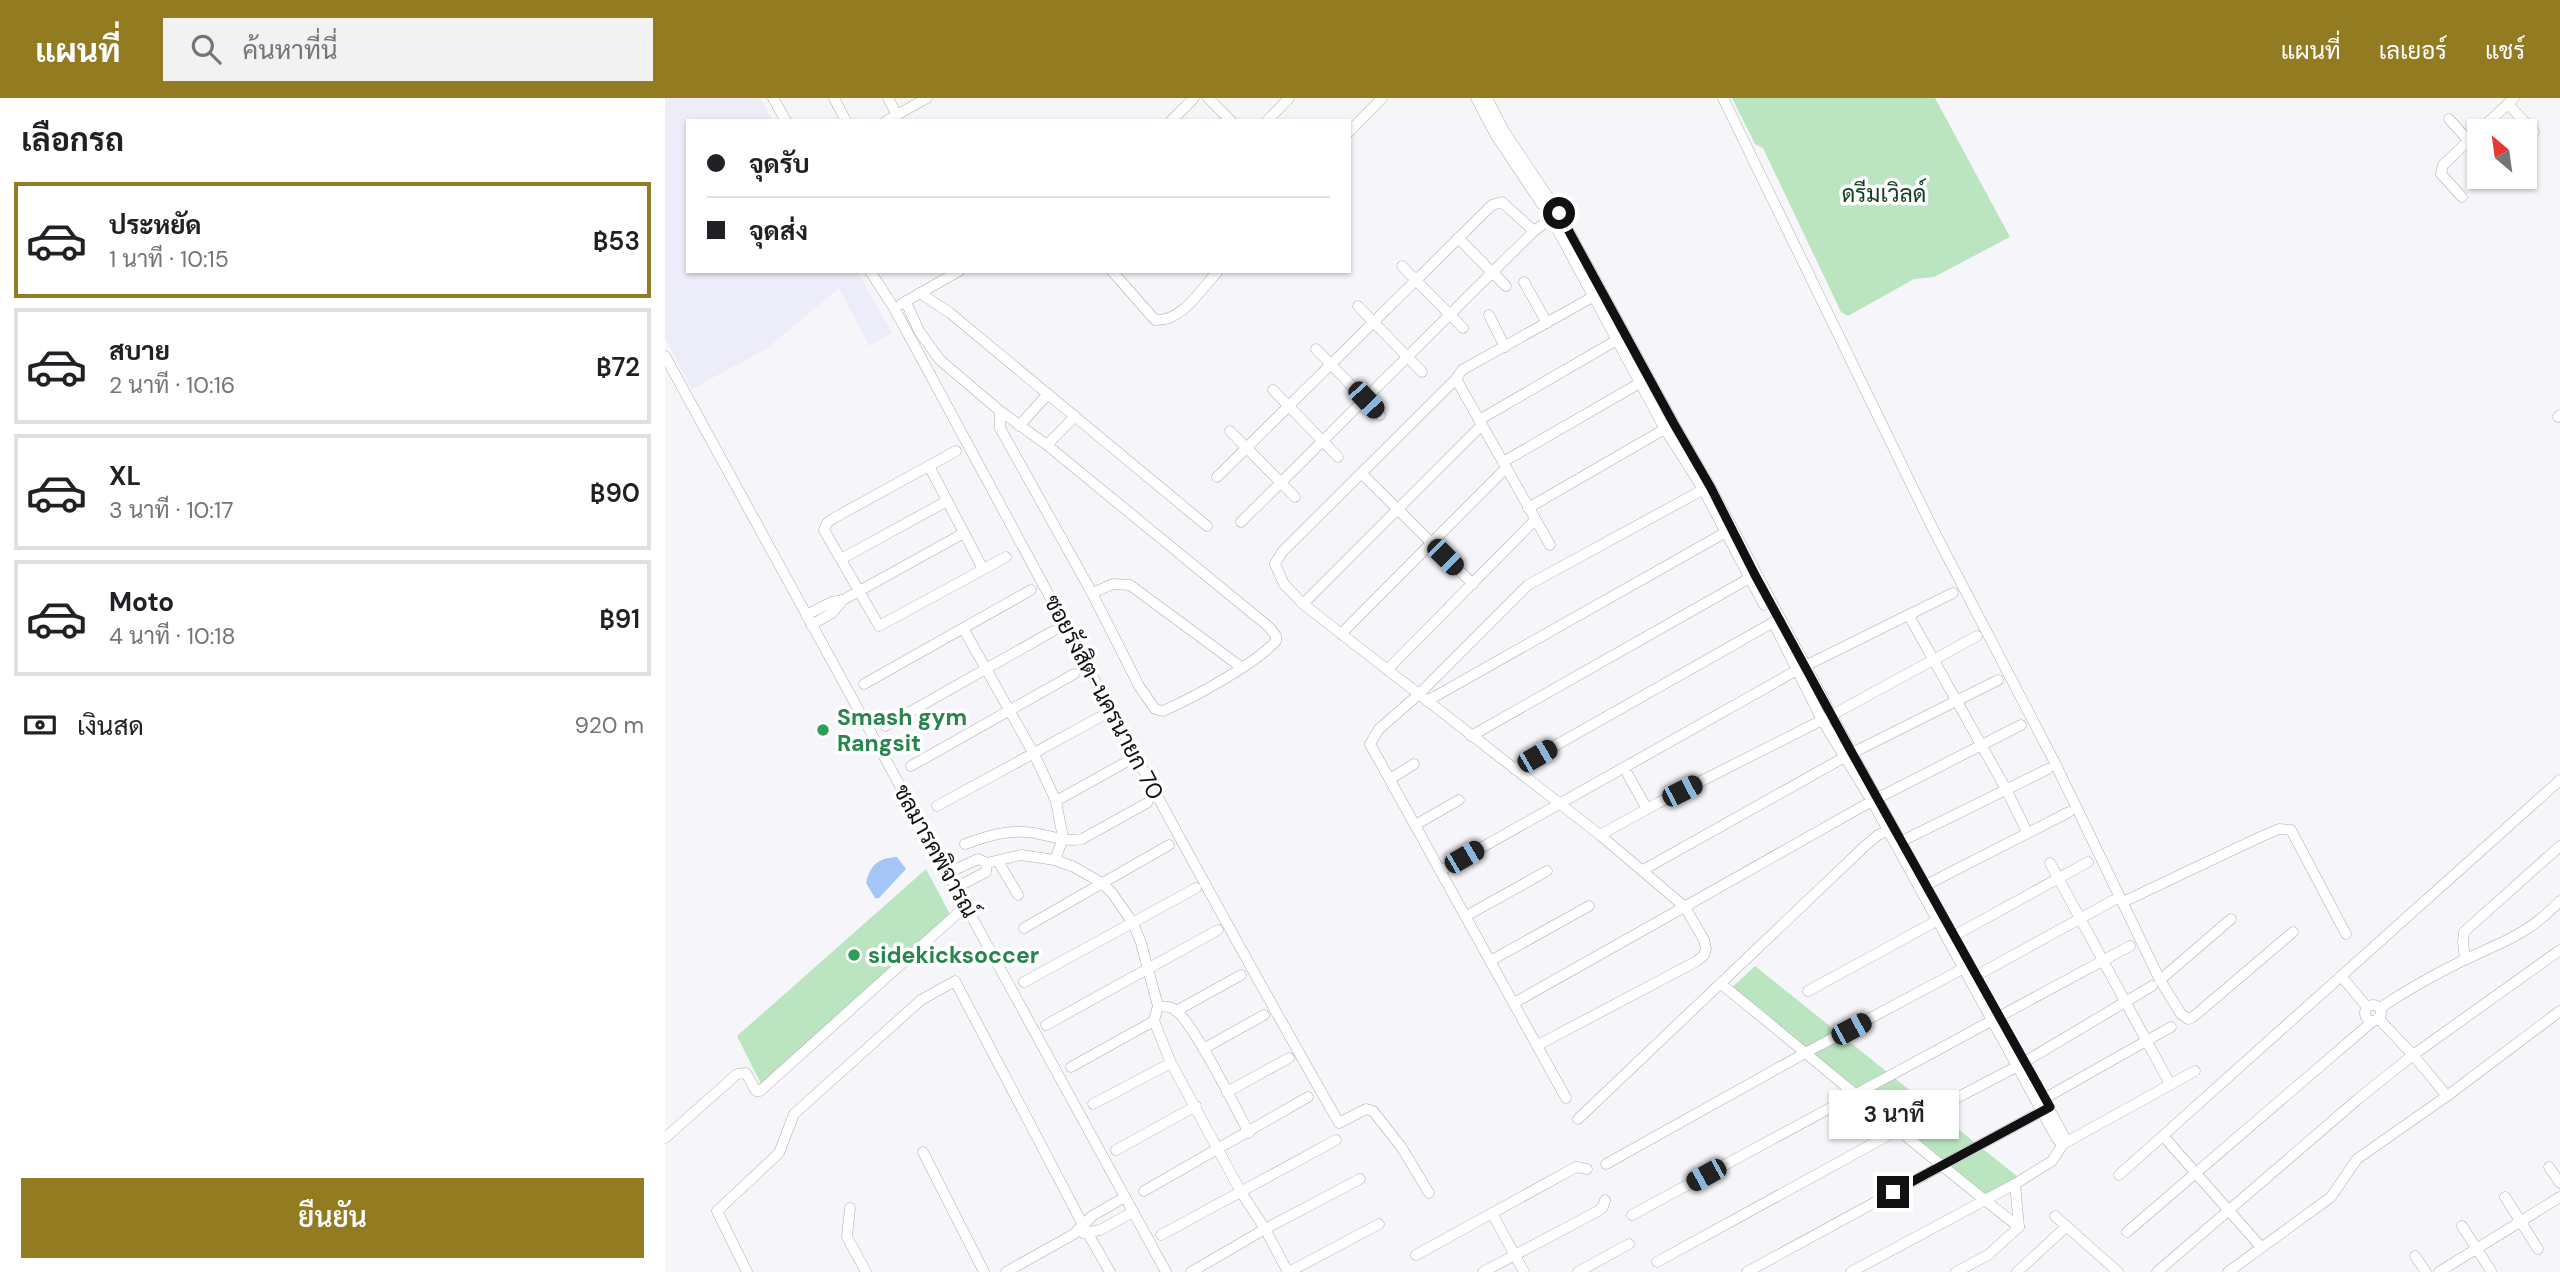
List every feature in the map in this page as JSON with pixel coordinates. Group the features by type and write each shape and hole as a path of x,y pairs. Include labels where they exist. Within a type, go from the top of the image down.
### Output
{"street":[{"path":"773,98 785,119"},
{"path":"834,98 845,119"},
{"path":"888,98 897,115"},
{"path":"890,119 927,98"},
{"path":"1173,119 1194,98"},
{"path":"1208,98 1229,119"},
{"path":"1269,119 1289,98"},
{"path":"1351,130 1382,98"},
{"path":"1476,98 1495,134 1555,215"},
{"path":"1487,98 1555,215 1669,426 1711,487 1728,531 1827,717 2043,1105 2057,1139 2063,1143"},
{"path":"1723,98 1933,528 2054,761 2156,983 2188,1019 2293,932"},
{"path":"2490,119 2511,100 2525,119"},
{"path":"2449,119 2467,135"},
{"path":"2462,197 2440,170 2447,159 2467,141"},
{"path":"1217,477 1415,280 1498,202 1502,202 1534,231"},
{"path":"1241,522 1534,231 1555,215"},
{"path":"1458,238 1506,286"},
{"path":"1402,266 1463,328"},
{"name":"ซอยรังสิต-นครนายก 70","path":"871,273 894,308 1270,1002 1339,1123 1366,1109 1373,1111 1402,1148 1429,1193"},
{"path":"894,308 955,273"},
{"path":"1117,273 1155,320 1166,320 1180,312 1216,273"},
{"path":"1524,282 1546,323"},
{"path":"920,293 950,313 1207,526"},
{"path":"1538,1045 1697,961 1706,949 1704,940 1685,907 1643,870 1303,604 1284,584 1275,564 1462,370 1597,294"},
{"path":"906,302 919,331 940,360 1273,630 1276,640 1270,648 1176,706 1163,711 1155,709 1139,686 1092,593 1000,428 1000,411"},
{"path":"1358,306 1422,372"},
{"path":"1489,314 1505,347"},
{"path":"1303,604 1481,422 1621,338"},
{"path":"1316,349 1380,415"},
{"name":"ชลมารคพิจารณ์","path":"665,356 1166,1272"},
{"path":"1456,379 1550,545"},
{"path":"1341,634 1504,465 1645,381"},
{"path":"1273,390 1338,457"},
{"path":"1019,426 1048,394"},
{"path":"1047,445 1075,416"},
{"path":"1528,508 1669,426"},
{"path":"1230,431 1295,496"},
{"path":"955,451 827,523 824,530 879,626 1006,557"},
{"path":"929,466 983,569"},
{"path":"1361,474 1472,584"},
{"path":"1566,1098 1370,744 1372,737 1422,698 1528,585 1711,487"},
{"path":"841,559 947,501"},
{"path":"1387,670 1535,520"},
{"path":"1422,698 1728,531"},
{"path":"808,620 832,602 843,600 964,533"},
{"path":"1471,736 1752,577"},
{"path":"1092,593 1113,583 1130,585 1241,667"},
{"path":"864,684 1031,590"},
{"path":"1440,871 1802,668 1952,593"},
{"path":"1909,616 2006,789 2027,832"},
{"path":"1514,769 1776,621"},
{"path":"964,630 1034,754 1056,801 1063,838 1055,860"},
{"path":"885,726 1053,631"},
{"path":"1600,835 1977,636"},
{"path":"911,766 1074,674"},
{"path":"1643,870 1849,755 1998,680"},
{"path":"937,806 1100,717"},
{"path":"1514,1003 1875,800 2021,725"},
{"path":"1056,801 1128,761"},
{"path":"1390,779 1414,764"},
{"path":"1902,841 2048,769"},
{"path":"1628,775 1647,809"},
{"path":"2119,1175 2560,780"},
{"path":"1415,825 1459,800"},
{"path":"965,844 997,833 1016,832 1082,839 1147,803"},
{"path":"1926,885 2069,812"},
{"path":"1972,978 2080,918 2257,838 2286,828 2291,830 2346,933"},
{"path":"1890,829 1902,841 1926,885 1940,919"},
{"path":"1578,1119 1865,846 1890,829"},
{"path":"1024,928 1169,845"},
{"path":"2465,960 2465,932 2560,846"},
{"path":"948,873 978,859 993,862 1021,855 1055,860 1074,867 1102,883 1112,893 1133,923 1141,943 1158,1006 1154,1021 1171,1063 1241,1192 1289,1272 1379,1224"},
{"path":"957,887 986,872 993,862"},
{"path":"993,862 1018,895"},
{"path":"1951,938 2088,862"},
{"path":"2050,863 2170,1084"},
{"path":"1465,916 1547,871"},
{"path":"1024,982 1196,888"},
{"path":"2127,1232 2377,1016 2435,975 2518,936 2560,901"},
{"path":"665,1138 737,1074 746,1073 756,1091 760,1091 967,905"},
{"path":"1490,961 1589,906"},
{"path":"1808,991 1940,919"},
{"path":"1945,1104 2020,1064 2156,983 2231,919"},
{"path":"1046,1024 1218,930"},
{"path":"1632,1215 2130,946"},
{"path":"2157,1272 2325,1126 2413,1055 2560,950"},
{"path":"1606,1164 1807,1052 1966,968"},
{"path":"1176,1011 1241,975"},
{"path":"2340,976 2367,1007 2375,1005 2377,1016 2447,1096"},
{"path":"747,1272 717,1212 779,1153 795,1114 921,1000 955,981 1110,1272"},
{"path":"1721,984 2019,1227"},
{"path":"1158,1006 1176,1011 1203,1049 1249,1133"},
{"path":"2228,1272 2335,1194 2357,1160 2560,1011"},
{"path":"1203,1049 1264,1015"},
{"path":"1071,1067 1154,1021"},
{"path":"1747,1272 1943,1165 2171,1027"},
{"path":"1227,1091 1289,1058"},
{"path":"1093,1104 1171,1063"},
{"path":"1851,1272 2015,1184 2052,1161 2063,1143 2195,1071"},
{"path":"1145,1191 1308,1097"},
{"path":"1116,1150 1196,1106"},
{"path":"1657,1262 1898,1130"},
{"path":"2164,1137 2262,1247"},
{"path":"1161,1235 1336,1140"},
{"path":"923,1152 984,1272"},
{"path":"1416,1255 1576,1167 1587,1169"},
{"path":"2549,1167 2560,1183"},
{"path":"1191,1272 1265,1229 1360,1180"},
{"path":"2015,1184 2019,1227"},
{"path":"1006,1272 1085,1228 1092,1216 1125,1197"},
{"path":"2505,1197 2537,1249"},
{"path":"2439,1272 2560,1197"},
{"path":"1483,1272 1598,1211 1605,1200"},
{"path":"850,1208 847,1237 866,1272"},
{"path":"1085,1228 1100,1230 1133,1212"},
{"path":"1492,1213 1524,1272"},
{"path":"2055,1216 2118,1272"},
{"path":"2017,1272 2067,1226"},
{"path":"2462,1226 2491,1271"},
{"path":"1956,1272 1988,1255 2019,1227"},
{"path":"1578,1272 1629,1244"},
{"path":"2415,1256 2426,1272"}],"shaded area":[{"path":"665,98 760,98 772,119 686,119 686,273 858,273 892,333 869,346 839,288 768,348 692,389 665,338"}],"green space":[{"name":"ดรีมเวิลด์","path":"1732,98 1935,98 2010,237 1934,277 1914,279 1848,316 1841,312 1763,148 1755,144"},
{"path":"926,869 951,916 762,1086 737,1036"},
{"path":"1755,966 2018,1177 1980,1200 1727,992"}],"water":[{"path":"897,857 906,869 879,898 875,898 866,883 870,871 880,861"}],"place":[{"name":"Smash gym Rangsit","path":"823,730"},
{"name":"sidekicksoccer","path":"854,955"}],"route":[{"path":"1559,213 1711,488 1852,753 2050,1107 1893,1192"}]}
